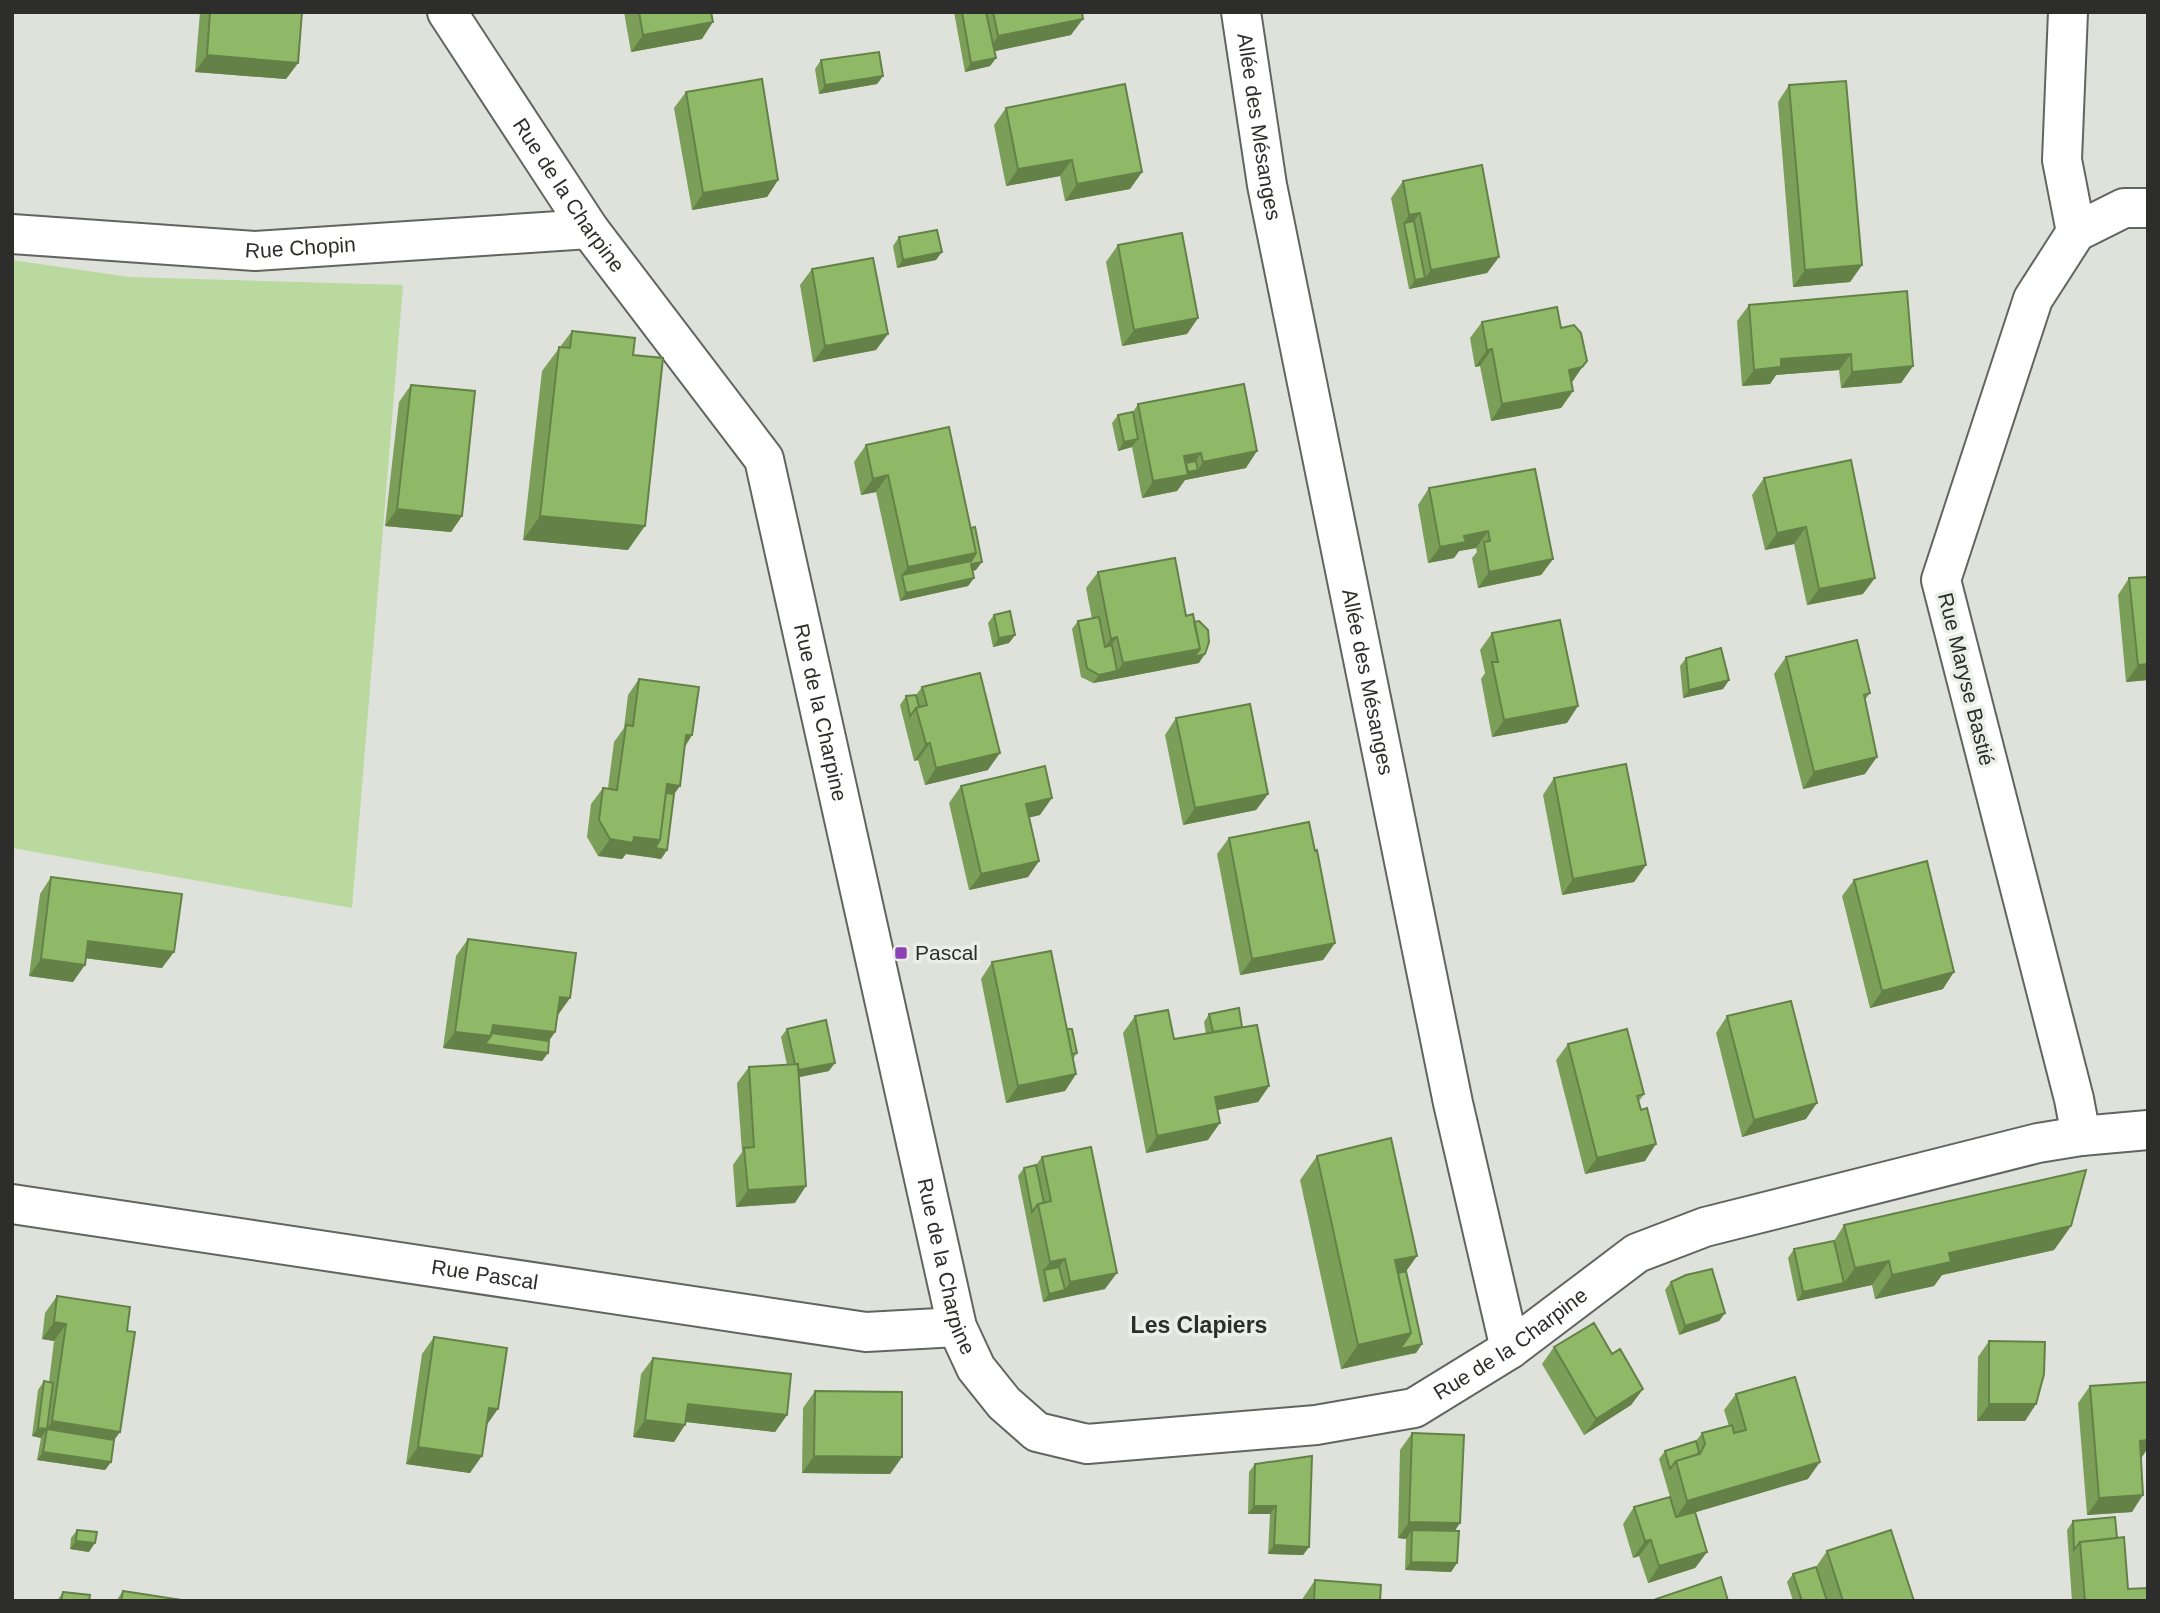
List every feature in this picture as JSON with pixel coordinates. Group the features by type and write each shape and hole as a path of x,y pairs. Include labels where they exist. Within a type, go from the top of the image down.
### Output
{"street":[{"name":"Rue de la Charpine","path":"447,12 589,229 764,459 957,1327 976,1368 1004,1403 1037,1432 1087,1444 1316,1425 1414,1408 1510,1349 1637,1253 1705,1227 2038,1143 2148,1130"},
{"name":"Allée des Mésanges","path":"1241,12 1267,185 1453,1103 1510,1349"},
{"path":"2068,12 2062,160 2076,232 2124,208 2148,208"},
{"name":"Rue Chopin","path":"12,234 255,251 589,229"},
{"name":"Rue Maryse Bastié","path":"2076,232 2033,299 1941,580 2071,1086 2081,1136"},
{"name":"Rue Pascal","path":"12,1204 866,1332 957,1327"}],"green space":[{"path":"12,260 129,277 403,285 352,908 12,848"}],"building":[{"path":"210,12 302,12 298,63 207,55"},
{"path":"639,12 711,12 713,22 643,35"},
{"path":"962,12 986,12 996,58 971,63"},
{"path":"993,12 1082,12 1083,19 998,36"},
{"path":"879,52 883,76 825,85 821,60"},
{"path":"762,79 778,180 703,193 686,92"},
{"path":"1846,81 1862,265 1805,270 1789,85"},
{"path":"1125,84 1142,172 1077,184 1072,160 1018,169 1006,108"},
{"path":"1482,165 1499,257 1431,270 1420,213 1409,215 1403,181"},
{"path":"1414,221 1425,278 1415,280 1404,223"},
{"path":"937,230 942,252 903,260 899,237"},
{"path":"1182,233 1198,318 1134,330 1118,245"},
{"path":"873,258 888,334 825,346 812,269"},
{"path":"1907,291 1913,366 1852,372 1851,354 1781,359 1781,367 1754,370 1749,305"},
{"path":"1557,307 1561,328 1574,325 1581,333 1587,361 1582,367 1569,370 1573,391 1502,404 1492,349 1487,350 1482,322"},
{"path":"572,331 635,338 633,355 663,358 645,526 540,516 559,347 570,348"},
{"path":"1244,384 1257,451 1203,462 1201,453 1184,456 1188,475 1153,481 1138,404"},
{"path":"411,385 475,391 462,516 397,509"},
{"path":"1133,412 1138,439 1124,442 1118,415"},
{"path":"949,427 976,553 908,567 888,475 873,479 866,445"},
{"path":"1851,460 1875,578 1819,589 1806,527 1777,533 1764,478"},
{"path":"1196,461 1198,470 1188,472 1186,463"},
{"path":"1535,469 1553,559 1489,572 1484,542 1490,541 1488,531 1464,536 1466,542 1440,547 1429,488"},
{"path":"975,527 982,562 971,564 974,578 906,593 902,575 971,561 976,553 971,528"},
{"path":"1175,558 1186,616 1193,614 1200,649 1123,663 1117,637 1111,639 1098,572"},
{"path":"2148,577 2148,664 2138,665 2129,578"},
{"path":"1010,611 1015,635 999,638 994,615"},
{"path":"1099,617 1105,647 1112,645 1117,671 1099,675 1087,668 1078,621"},
{"path":"1560,620 1578,706 1504,720 1492,662 1498,662 1492,633"},
{"path":"1199,621 1208,630 1209,642 1205,654 1194,657 1200,649 1194,622"},
{"path":"1857,640 1870,693 1864,695 1877,757 1814,772 1786,657"},
{"path":"1721,648 1729,680 1689,690 1686,658"},
{"path":"980,673 1000,753 936,768 930,743 926,744 916,708 927,705 922,687"},
{"path":"639,679 699,687 692,735 686,735 680,786 667,784 660,840 634,837 633,843 610,839 599,820 603,788 617,790 626,725 633,726"},
{"path":"916,695 919,707 910,716 906,696"},
{"path":"1250,704 1268,794 1195,808 1176,718"},
{"path":"1626,764 1646,865 1573,879 1554,778"},
{"path":"1045,766 1052,798 1026,804 1039,861 981,874 961,786"},
{"path":"666,793 674,794 667,850 655,848 660,840"},
{"path":"1309,822 1335,943 1252,959 1229,838"},
{"path":"1927,861 1954,972 1882,991 1854,880"},
{"path":"51,877 182,894 174,952 88,941 85,965 41,959"},
{"path":"468,939 576,953 570,998 560,997 555,1032 493,1025 491,1036 455,1032"},
{"path":"1051,951 1076,1074 1018,1086 992,962"},
{"path":"1791,1001 1817,1103 1754,1120 1727,1016"},
{"path":"1239,1008 1242,1027 1213,1032 1209,1014"},
{"path":"1168,1010 1174,1039 1257,1025 1269,1086 1215,1097 1220,1123 1157,1136 1135,1016"},
{"path":"826,1020 835,1063 798,1070 787,1029"},
{"path":"1067,1029 1072,1029 1077,1053 1072,1054"},
{"path":"1627,1029 1644,1094 1637,1096 1641,1110 1647,1108 1656,1144 1597,1158 1568,1044"},
{"path":"491,1033 549,1041 548,1053 485,1044"},
{"path":"798,1064 806,1186 748,1190 744,1148 754,1147 749,1067"},
{"path":"1391,1138 1417,1256 1395,1260 1411,1333 1358,1345 1317,1156"},
{"path":"1091,1147 1117,1273 1070,1282 1065,1259 1050,1262 1038,1204 1051,1201 1042,1157"},
{"path":"1036,1165 1044,1203 1038,1204 1032,1212 1024,1168"},
{"path":"2086,1170 2071,1226 1949,1253 1951,1262 1892,1275 1889,1261 1855,1268 1844,1225"},
{"path":"1834,1241 1844,1283 1803,1292 1794,1249"},
{"path":"1059,1267 1065,1290 1049,1294 1044,1270"},
{"path":"1712,1269 1725,1313 1685,1326 1671,1282 1686,1275"},
{"path":"1406,1271 1422,1344 1400,1349 1411,1333 1398,1273"},
{"path":"57,1296 130,1307 127,1331 135,1332 120,1432 52,1421 66,1324 54,1322"},
{"path":"1594,1323 1612,1354 1620,1349 1643,1389 1596,1419 1554,1347"},
{"path":"434,1337 507,1348 498,1409 489,1408 482,1456 418,1447"},
{"path":"1989,1341 2045,1342 2044,1374 2036,1404 1989,1404"},
{"path":"653,1358 791,1374 787,1415 688,1404 685,1425 645,1420"},
{"path":"1795,1377 1820,1462 1687,1501 1676,1461 1700,1454 1705,1444 1702,1433 1732,1425 1734,1433 1746,1430 1736,1394"},
{"path":"44,1381 53,1383 47,1429 38,1428"},
{"path":"2148,1382 2148,1440 2140,1441 2143,1495 2099,1498 2090,1386"},
{"path":"815,1391 902,1392 902,1457 814,1456"},
{"path":"47,1429 114,1440 111,1462 43,1452"},
{"path":"1412,1433 1464,1435 1460,1523 1409,1522"},
{"path":"1696,1441 1698,1454 1676,1461 1670,1469 1665,1451"},
{"path":"1312,1456 1309,1547 1274,1545 1276,1506 1254,1506 1255,1464"},
{"path":"1670,1497 1676,1517 1695,1512 1707,1552 1659,1566 1651,1540 1645,1541 1634,1507"},
{"path":"2115,1517 2117,1538 2080,1542 2074,1550 2073,1521"},
{"path":"77,1530 97,1532 95,1543 76,1541"},
{"path":"1412,1530 1459,1531 1457,1563 1411,1562"},
{"path":"1891,1530 1914,1601 1843,1601 1827,1551"},
{"path":"2124,1537 2128,1589 2148,1588 2148,1601 2085,1601 2080,1542"},
{"path":"1816,1567 1827,1601 1802,1601 1793,1574"},
{"path":"1721,1577 1728,1601 1656,1599"},
{"path":"1315,1580 1381,1585 1380,1601 1314,1601"},
{"path":"123,1591 188,1601 121,1601"},
{"path":"63,1592 90,1595 89,1601 61,1601"}],"place":[{"name":"Pascal","path":"901,953"}],"district":[{"name":"Les Clapiers","path":"1199,1325"}]}
